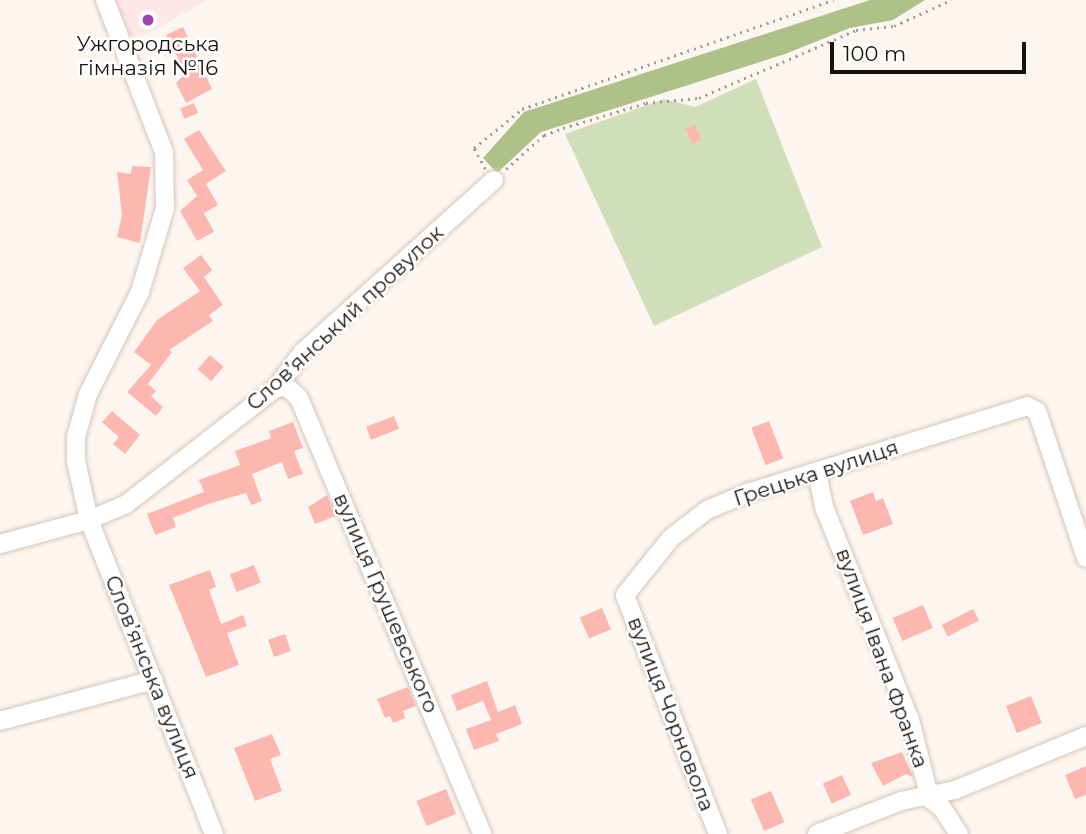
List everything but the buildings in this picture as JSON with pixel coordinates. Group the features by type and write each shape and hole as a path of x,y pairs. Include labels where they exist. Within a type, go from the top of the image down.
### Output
{"street":[{"name":"Словʼянська вулиця","path":"105,0 150,106 167,176 165,208 149,268 81,414 76,461 89,520 214,834"},
{"name":"Словʼянський провулок","path":"0,544 89,520 125,505 276,388 303,352 494,180"},
{"name":"вулиця Грушевського","path":"276,388 287,387 299,398 482,834"},
{"name":"Грецька вулиця","path":"625,595 671,538 707,510 750,492 1027,406 1037,411 1086,558"},
{"name":"вулиця Івана Франка","path":"817,473 824,507 909,720 930,799 942,808 958,834"},
{"name":"вулиця Чорновола","path":"625,595 718,834"},
{"path":"0,721 154,680"},
{"path":"817,834 901,801 930,799 1086,736"}],"path":[{"path":"833,0 522,109 474,148 476,158 494,180 544,135 646,103 699,98 856,30 894,26 951,0"}],"shaded area":[{"name":"Ужгородська гімназія №16","path":"115,0 208,0 134,41"}],"green space":[{"path":"870,0 925,0 893,20 850,28 785,54 541,132 497,173 483,158 524,112"},
{"path":"756,79 822,247 654,326 565,134 664,99 695,107"}],"place":[{"name":"Ужгородська гімназія №16","path":"148,20"}]}
